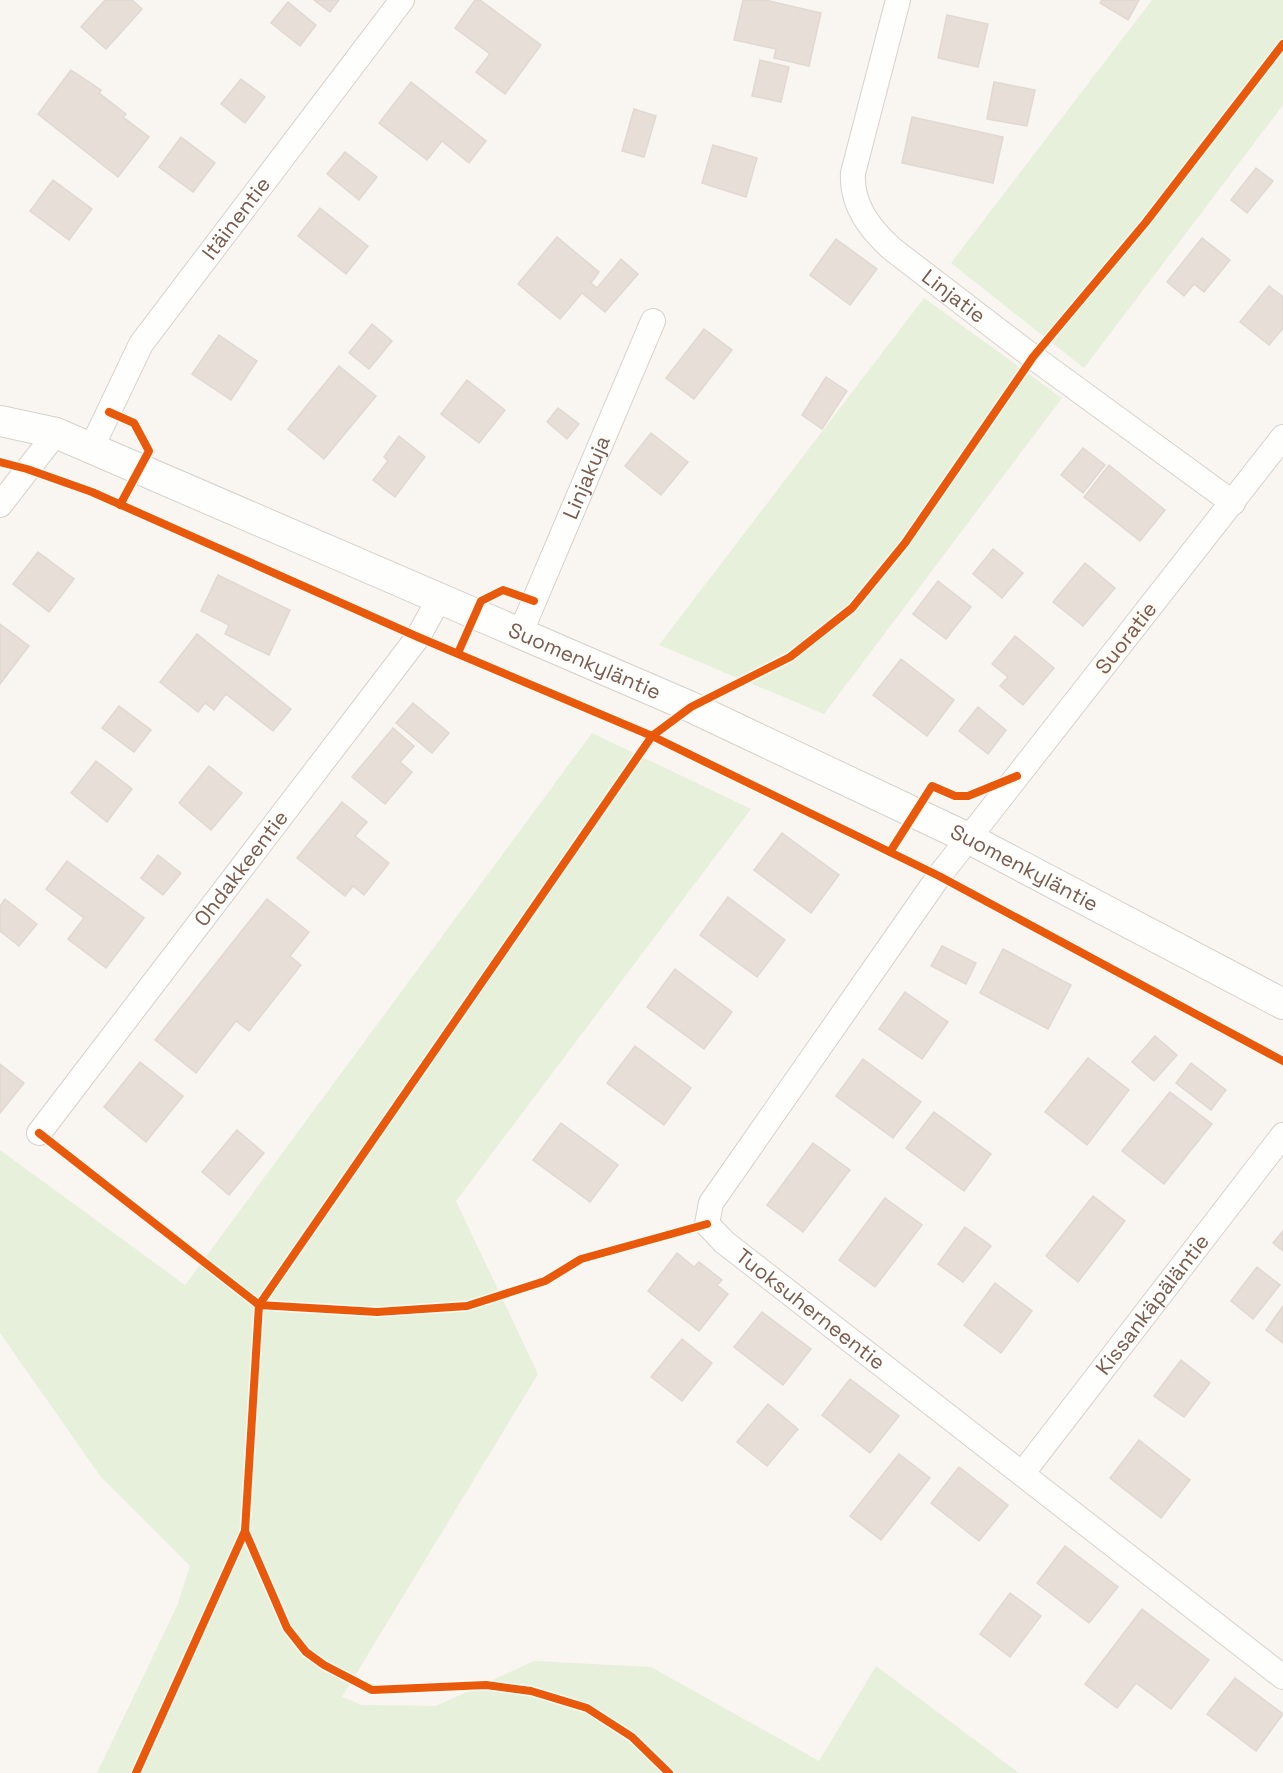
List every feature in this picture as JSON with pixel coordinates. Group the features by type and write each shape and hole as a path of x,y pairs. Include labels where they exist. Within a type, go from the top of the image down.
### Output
{"street":[{"name":"Itäinentie","path":"91,449 141,344 402,0"},
{"name":"Linjatie","path":"898,0 853,173 852,186 855,199 864,217 875,233 892,249 1233,503"},
{"name":"Linjakuja","path":"520,634 653,321"},
{"name":"Suomenkyläntie","path":"0,421 56,433 691,707 968,838 1283,1004"},
{"path":"0,505 56,433"},
{"name":"Suoratie","path":"968,838 1283,437"},
{"name":"Ohdakkeentie","path":"39,1133 418,637 440,599"},
{"name":"Tuoksuherneentie","path":"968,838 711,1203 707,1224 724,1242 1283,1677"},
{"name":"Kissankäpäläntie","path":"1022,1474 1283,1135"}],"green space":[{"path":"1152,0 1283,0 1283,105 1084,368 951,263"},
{"path":"924,298 1062,398 824,714 659,645"},
{"path":"592,733 751,809 456,1201 538,1374 342,1697 362,1705 436,1706 534,1661 651,1667 819,1761 876,1666 1019,1773 97,1773 177,1606 190,1566 101,1477 0,1333 0,1150 185,1285"}],"building":[{"path":"105,0 132,0 142,9 106,49 81,27"},
{"path":"314,0 339,0 330,12"},
{"path":"475,0 480,0 541,45 505,94 476,72 490,54 455,28"},
{"path":"743,0 765,0 821,13 809,66 774,58 776,49 734,40"},
{"path":"1102,0 1139,0 1128,20 1100,3"},
{"path":"288,2 316,25 300,46 271,23"},
{"path":"947,15 988,24 978,67 938,58"},
{"path":"760,60 789,67 781,102 752,96"},
{"path":"71,70 101,90 99,93 126,114 123,117 149,137 118,177 38,114"},
{"path":"241,79 265,97 245,123 221,104"},
{"path":"411,82 486,141 469,163 442,141 427,160 379,123"},
{"path":"994,82 1035,90 1027,126 987,119"},
{"path":"634,109 656,116 644,157 622,151"},
{"path":"912,117 1003,137 993,183 902,163"},
{"path":"181,137 215,163 193,192 159,167"},
{"path":"713,145 757,158 746,197 702,183"},
{"path":"345,152 377,177 359,200 327,174"},
{"path":"1256,168 1273,181 1247,213 1231,200"},
{"path":"53,180 92,209 69,240 30,211"},
{"path":"320,208 368,246 346,274 298,236"},
{"path":"557,237 599,272 591,283 597,288 621,259 638,274 605,312 582,293 560,319 518,284"},
{"path":"1202,238 1230,260 1204,292 1194,284 1184,296 1167,282"},
{"path":"836,239 877,269 850,305 810,275"},
{"path":"1269,286 1283,297 1283,328 1269,345 1240,322"},
{"path":"372,324 392,341 369,369 349,353"},
{"path":"704,329 732,350 694,399 666,378"},
{"path":"219,335 257,361 231,400 192,374"},
{"path":"339,366 376,396 324,459 288,429"},
{"path":"826,377 847,391 822,429 802,415"},
{"path":"467,380 505,410 479,443 441,414"},
{"path":"558,408 579,424 567,439 547,422"},
{"path":"651,433 688,462 661,495 625,466"},
{"path":"399,436 425,457 395,497 373,480 388,461 384,457"},
{"path":"1083,448 1105,465 1083,493 1061,475"},
{"path":"1109,465 1165,510 1140,541 1084,497"},
{"path":"993,549 1023,573 1002,598 973,574"},
{"path":"38,552 74,579 49,612 13,584"},
{"path":"1085,563 1115,588 1083,626 1053,602"},
{"path":"218,575 290,610 269,655 225,634 229,625 201,611"},
{"path":"938,581 971,607 946,639 913,614"},
{"path":"0,624 29,646 0,684"},
{"path":"197,634 291,709 273,731 226,694 214,710 205,703 198,712 160,682"},
{"path":"1015,636 1054,668 1023,705 1000,686 1008,677 992,664"},
{"path":"901,659 954,700 927,736 873,695"},
{"path":"413,703 449,733 432,753 396,723"},
{"path":"119,706 151,730 134,752 102,728"},
{"path":"978,707 1006,730 988,754 959,731"},
{"path":"393,728 414,746 400,762 412,772 385,804 352,777"},
{"path":"96,761 132,789 107,822 71,793"},
{"path":"209,766 242,793 211,830 179,803"},
{"path":"342,802 367,822 355,836 389,863 364,895 353,886 345,896 297,858"},
{"path":"782,833 839,875 811,913 754,870"},
{"path":"158,855 181,873 163,895 141,878"},
{"path":"67,861 144,918 106,968 68,939 84,918 46,889"},
{"path":"728,897 785,940 757,977 700,935"},
{"path":"5,899 37,924 19,946 0,931 0,906"},
{"path":"267,899 309,932 290,956 301,965 249,1031 236,1021 196,1073 155,1040"},
{"path":"942,946 976,963 966,984 931,966"},
{"path":"1003,949 1071,985 1048,1029 980,993"},
{"path":"675,969 732,1012 704,1049 647,1007"},
{"path":"905,992 948,1022 922,1059 879,1029"},
{"path":"1155,1036 1177,1055 1154,1081 1132,1062"},
{"path":"635,1046 691,1088 664,1125 607,1083"},
{"path":"1088,1058 1129,1090 1087,1145 1045,1112"},
{"path":"863,1059 921,1102 893,1138 836,1096"},
{"path":"140,1062 183,1096 146,1142 104,1107"},
{"path":"1191,1063 1226,1090 1211,1110 1176,1083"},
{"path":"0,1064 24,1083 0,1113"},
{"path":"1170,1092 1212,1124 1164,1184 1122,1151"},
{"path":"934,1112 991,1154 964,1191 906,1148"},
{"path":"561,1123 618,1165 590,1202 533,1160"},
{"path":"237,1130 264,1153 229,1195 202,1172"},
{"path":"813,1143 850,1170 803,1232 767,1205"},
{"path":"1093,1196 1125,1221 1078,1282 1046,1256"},
{"path":"885,1198 922,1225 875,1287 839,1260"},
{"path":"965,1227 991,1246 963,1282 938,1264"},
{"path":"1283,1231 1283,1251 1273,1243"},
{"path":"677,1253 694,1267 699,1262 722,1280 717,1285 728,1294 699,1331 648,1291"},
{"path":"1257,1267 1280,1285 1253,1319 1231,1301"},
{"path":"995,1283 1032,1311 1001,1353 964,1325"},
{"path":"1283,1306 1283,1343 1266,1330"},
{"path":"762,1312 811,1349 783,1385 734,1347"},
{"path":"682,1339 712,1363 682,1401 651,1377"},
{"path":"1181,1360 1210,1383 1184,1417 1154,1396"},
{"path":"850,1379 899,1416 870,1453 822,1415"},
{"path":"768,1404 798,1429 767,1466 737,1442"},
{"path":"1139,1440 1190,1480 1161,1518 1110,1478"},
{"path":"899,1454 930,1478 881,1540 850,1516"},
{"path":"959,1467 1008,1505 979,1541 931,1503"},
{"path":"1065,1546 1118,1587 1089,1623 1037,1583"},
{"path":"1010,1593 1041,1616 1010,1657 980,1634"},
{"path":"1142,1609 1209,1660 1171,1709 1136,1683 1117,1708 1085,1684"},
{"path":"1235,1678 1283,1714 1256,1751 1207,1714"}],"cycle path":[{"path":"136,1773 245,1531 259,1305 652,736 691,707 790,657 852,608 905,543 1033,357 1146,222 1283,44"},
{"path":"109,412 134,423 149,451 120,505"},
{"path":"0,462 92,492 418,637 652,736 939,876 1283,1061"},
{"path":"458,653 481,601 503,590 534,601"},
{"path":"890,852 932,786 955,796 968,796 1017,776"},
{"path":"39,1133 259,1305 377,1312 467,1306 545,1281 581,1259 707,1224"},
{"path":"245,1531 287,1628 306,1652 324,1665 372,1690 486,1685 531,1691 587,1708 632,1737 669,1773"}]}
